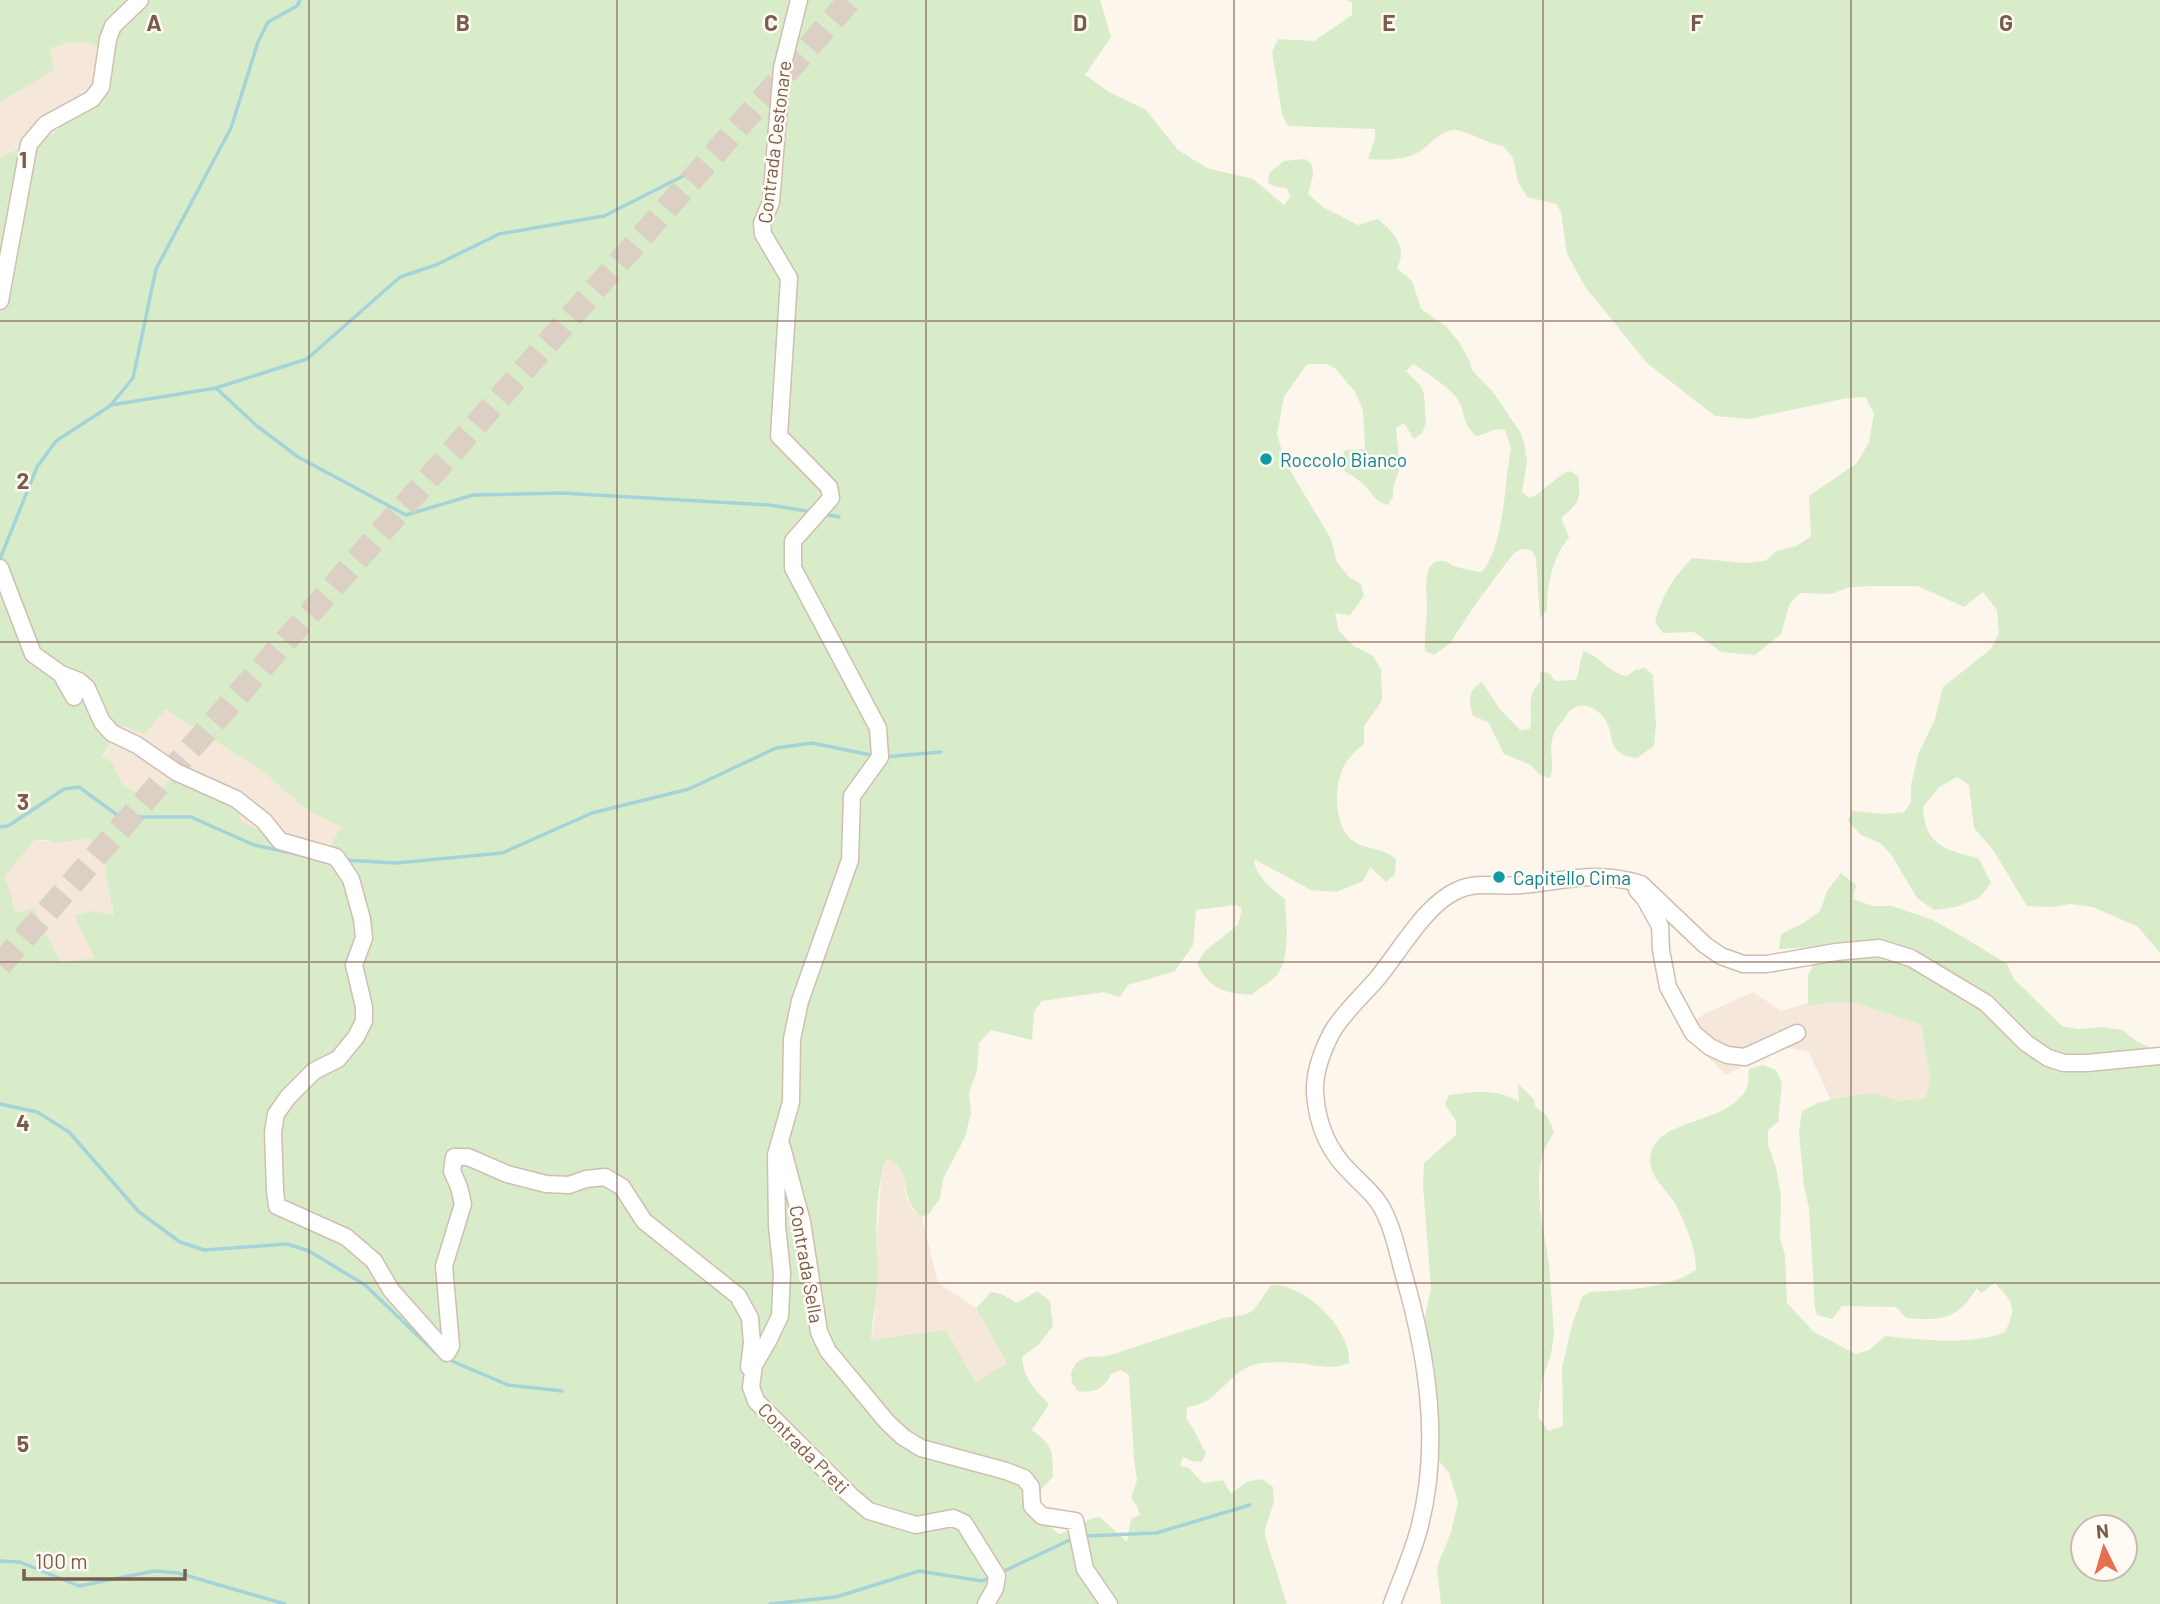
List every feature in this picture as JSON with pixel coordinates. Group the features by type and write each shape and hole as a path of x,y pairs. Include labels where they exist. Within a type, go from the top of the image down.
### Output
{"street":[{"path":"0,301 29,144 46,124 92,99 101,88 108,40 113,26 140,0"},
{"name":"Contrada Cestonare","path":"799,0 784,58 771,202 762,223 763,234 789,278 779,436 829,487 831,498 793,541 793,568 878,728 880,753"},
{"path":"0,568 33,654 87,688 102,722 112,733 137,745 176,772 236,799 264,821 280,841 336,857 351,878 365,937 354,965 364,1007 364,1021 356,1037 338,1059 314,1071 288,1097 276,1114 273,1132 277,1206 346,1237 374,1261 391,1290 447,1353 451,1346 444,1266 463,1204 452,1171 454,1157 468,1157 507,1174 546,1184 569,1185 586,1178 604,1177 622,1187 644,1221 738,1296 750,1318 752,1343 747,1378 751,1387"},
{"path":"61,674 74,697"},
{"name":"Contrada Preti","path":"880,753 852,796 850,860 800,1001 792,1039 791,1102 776,1155 777,1226 782,1273 780,1316 754,1365 751,1387 756,1401 869,1511 916,1525 953,1518 964,1523 995,1572 995,1588 986,1604"},
{"path":"1392,1604 1418,1532 1430,1470 1431,1428 1423,1356 1391,1228 1376,1198 1342,1163 1327,1143 1320,1122 1315,1080 1321,1057 1338,1022 1376,981 1430,912 1453,892 1472,886 1520,885 1581,876 1629,880 1641,884 1705,945 1721,956 1743,964 1767,964 1836,952 1879,948 1911,958 1986,1003 2026,1043 2048,1058 2064,1063 2087,1063 2160,1056"},
{"path":"1629,880 1645,899 1660,926 1668,987 1693,1033 1710,1047 1727,1055 1745,1057 1797,1033"},
{"path":"1307,1069 1308,1087 1315,1094"},
{"name":"Contrada Sella","path":"780,1142 802,1222 819,1332 828,1351 887,1422 903,1437 921,1448 1024,1478 1031,1487 1032,1506 1042,1516 1075,1521 1088,1577 1109,1604"}],"shaded area":[{"path":"77,41 90,43 106,55 113,69 98,91 53,134 0,157 0,102 53,70 50,49"},
{"path":"164,710 264,772 304,808 342,827 324,858 123,786 111,762 102,757 124,726"},
{"path":"88,839 106,853 106,876 114,915 96,958 60,962 34,909 16,913 4,876 34,840 60,842"},
{"path":"1753,992 1781,1011 1808,1003 1810,1006 1852,1002 1921,1025 1930,1076 1926,1098 1899,1101 1875,1093 1831,1101 1809,1052 1781,1047 1726,1075 1684,1033 1702,1015"},
{"path":"887,1159 896,1162 903,1171 906,1196 912,1210 922,1217 938,1283 976,1308 1007,1365 975,1382 871,1340 875,1316 881,1180"}],"green space":[{"path":"0,0 1100,0 1111,37 1085,75 1109,92 1146,110 1178,150 1207,168 1253,179 1284,205 1290,197 1287,188 1268,183 1269,173 1284,161 1305,159 1312,165 1313,175 1308,194 1323,207 1358,225 1378,219 1394,235 1401,253 1397,268 1412,281 1421,309 1446,326 1459,342 1472,370 1493,392 1520,432 1527,462 1522,492 1530,498 1564,473 1570,471 1578,476 1578,500 1561,518 1569,537 1558,554 1552,572 1547,610 1540,618 1536,558 1531,550 1521,549 1513,554 1450,643 1434,655 1425,651 1426,580 1431,566 1445,561 1457,567 1482,572 1490,560 1499,530 1511,448 1505,429 1476,436 1468,426 1454,394 1413,364 1406,371 1420,385 1424,394 1426,424 1422,433 1414,439 1404,423 1396,428 1400,468 1393,487 1393,497 1388,505 1376,499 1363,484 1342,468 1345,450 1365,449 1363,410 1355,392 1336,369 1327,364 1307,364 1284,397 1277,434 1285,462 1331,539 1337,562 1349,577 1361,584 1364,596 1350,615 1335,613 1339,631 1354,646 1373,656 1381,669 1382,701 1364,726 1364,744 1343,768 1338,785 1337,806 1346,834 1362,845 1396,859 1395,874 1386,882 1370,867 1363,881 1336,892 1311,890 1254,859 1257,871 1285,899 1285,953 1279,972 1273,979 1251,995 1225,991 1212,984 1197,963 1206,950 1238,925 1242,909 1236,905 1196,910 1193,945 1175,971 1128,985 1120,997 1104,992 1042,1001 1034,1012 1032,1040 991,1030 979,1043 977,1071 969,1092 971,1113 965,1137 943,1179 940,1198 929,1214 922,1217 914,1210 901,1169 887,1159 879,1188 877,1285 871,1340 946,1330 975,1382 1007,1364 976,1308 991,1292 1017,1303 1037,1291 1050,1301 1053,1326 1039,1344 1022,1357 1031,1383 1049,1404 1032,1430 1048,1445 1053,1461 1053,1477 1037,1493 1037,1501 1041,1517 1059,1534 1100,1517 1127,1542 1131,1519 1140,1515 1131,1498 1137,1480 1129,1375 1120,1370 1111,1374 1106,1383 1098,1389 1078,1391 1072,1383 1071,1372 1076,1363 1086,1357 1107,1356 1224,1318 1244,1315 1254,1310 1271,1285 1284,1286 1298,1292 1324,1310 1343,1336 1349,1363 1329,1367 1286,1362 1256,1364 1236,1375 1208,1400 1187,1408 1186,1418 1206,1453 1202,1462 1183,1457 1180,1466 1189,1468 1203,1483 1223,1480 1231,1494 1246,1482 1262,1479 1273,1487 1274,1502 1265,1536 1287,1604 0,1604 0,157 53,134 98,91 113,69 101,51 94,46 79,42 61,45 50,49 54,70 0,102","holes":["165,710 264,772 304,808 341,827 324,858 241,822 238,805 172,777 152,798 123,786 112,762 102,756 123,726 145,734","88,839 106,853 106,876 114,915 91,911 74,916 95,958 60,962 34,908 16,913 5,876 34,840 55,843"]},
{"path":"1345,0 2160,0 2160,953 2138,927 2093,907 2070,904 2052,907 2027,906 1993,850 1974,828 1969,785 1957,777 1939,787 1923,807 1925,820 1928,831 1939,844 1979,859 1991,883 1979,898 1956,907 1934,910 1917,898 1891,854 1880,843 1861,835 1848,821 1852,811 1885,814 1904,812 1911,802 1911,785 1918,755 1935,719 1943,687 1991,649 1999,633 1997,610 1983,592 1964,607 1918,586 1866,586 1847,588 1831,594 1800,593 1790,603 1781,634 1755,655 1721,652 1694,632 1663,633 1655,622 1661,603 1674,580 1692,558 1745,563 1765,561 1777,551 1797,546 1811,536 1809,496 1857,463 1869,442 1874,413 1865,397 1847,398 1749,419 1715,416 1647,363 1586,288 1567,254 1561,212 1556,204 1527,197 1518,182 1513,158 1503,146 1455,130 1441,134 1410,156 1389,160 1368,159 1375,129 1288,126 1282,114 1272,52 1278,39 1314,41 1352,15 1352,2"},
{"path":"1584,651 1621,675 1627,676 1635,670 1645,668 1653,675 1656,726 1654,746 1637,758 1624,755 1615,747 1608,725 1600,713 1588,707 1576,707 1566,716 1553,737 1550,778 1539,775 1531,765 1504,754 1488,722 1473,716 1470,705 1472,692 1482,682 1499,708 1520,730 1530,729 1531,699 1540,682 1540,672 1549,673 1555,681 1576,680"},
{"path":"1841,873 1856,885 1853,899 1872,906 1892,906 1933,920 2007,964 2014,979 2062,1026 2122,1030 2136,1041 2160,1052 2160,1604 1441,1604 1437,1567 1451,1532 1458,1502 1449,1473 1434,1455 1436,1418 1425,1317 1431,1288 1423,1185 1424,1163 1456,1135 1456,1121 1445,1104 1449,1095 1494,1093 1519,1102 1518,1084 1534,1099 1535,1106 1547,1116 1554,1132 1542,1154 1539,1176 1540,1210 1549,1264 1554,1333 1551,1355 1542,1379 1538,1416 1548,1431 1563,1426 1562,1368 1582,1297 1590,1292 1659,1285 1696,1270 1688,1231 1674,1202 1652,1169 1651,1153 1657,1142 1679,1127 1724,1110 1746,1090 1749,1069 1763,1065 1776,1070 1782,1083 1778,1122 1768,1130 1768,1145 1781,1196 1780,1239 1785,1255 1787,1303 1814,1332 1856,1354 1869,1350 1885,1336 1961,1340 2005,1332 2011,1316 2011,1305 1995,1283 1981,1293 1977,1288 1962,1307 1939,1318 1906,1318 1896,1307 1842,1306 1832,1319 1817,1315 1809,1208 1799,1132 1802,1111 1820,1102 1875,1093 1899,1101 1926,1098 1930,1076 1921,1025 1852,1002 1810,1006 1808,1003 1808,975 1816,960 1818,947 1779,949 1781,934 1820,911 1827,891"}],"waterway":[{"path":"0,559 37,467 56,441 110,406 133,378 156,269 231,128 258,42 268,22 297,6 300,0"},
{"path":"111,405 216,388 307,359 400,277 436,265 499,234 604,216 695,170"},
{"path":"216,388 257,426 298,457 406,515 473,495 561,493 769,505 813,512"},
{"path":"824,514 839,517"},
{"path":"343,860 396,863 502,853 592,813 689,789 776,748 812,743 876,756"},
{"path":"884,757 941,752"},
{"path":"0,827 8,826 64,789 79,787 120,817 191,817 254,845 315,858"},
{"path":"0,1104 37,1112 69,1132 139,1212 180,1242 204,1250 287,1244 309,1251 365,1285 437,1354"},
{"path":"447,1359 508,1385 562,1391"},
{"path":"1085,1536 1156,1533 1250,1505"},
{"path":"1002,1572 1074,1538"},
{"path":"0,1561 20,1562 79,1586 154,1571 178,1573 285,1604"},
{"path":"770,1604 836,1597 919,1571 982,1581 992,1577"}],"tunnel":[{"path":"0,965 850,0"}],"place":[{"name":"Roccolo Bianco","path":"1266,459"},
{"name":"Capitello Cima","path":"1499,877"}]}
